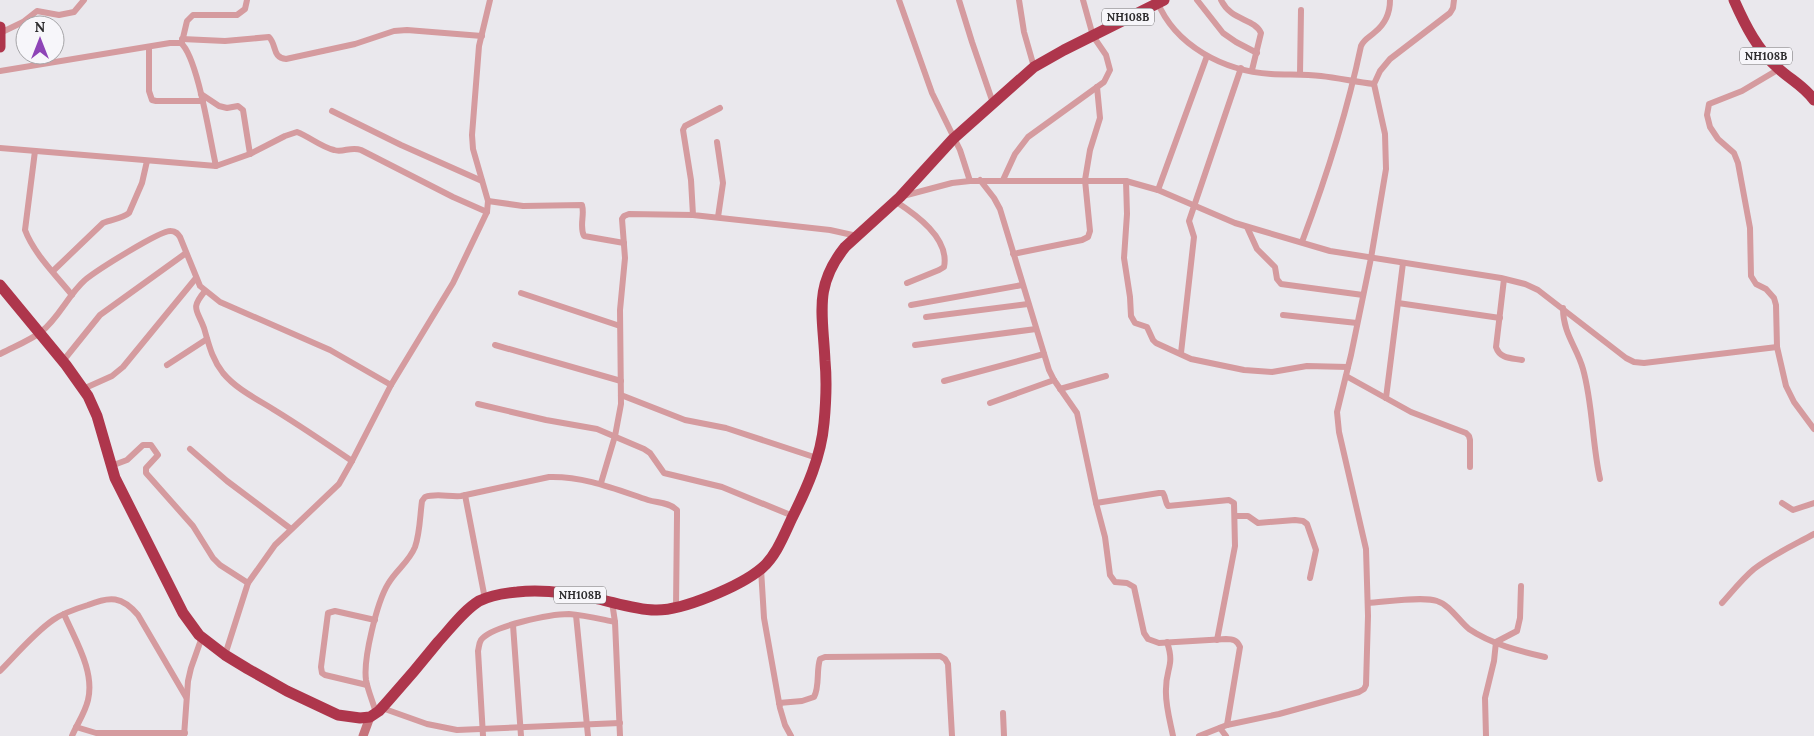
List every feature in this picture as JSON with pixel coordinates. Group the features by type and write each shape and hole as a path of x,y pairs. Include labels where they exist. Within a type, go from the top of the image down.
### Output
{"highway":[{"name":"NH108B","path":"1734,0 1745,24 1761,50 1779,69 1799,83 1814,100"},
{"name":"NH108B","path":"376,712 464,613 485,599 504,593 540,591 575,594 654,610 676,608 720,591 761,568 775,551 793,516 812,475 817,458 824,424 826,390 821,303 826,277 838,256 898,199 953,139 1034,67 1159,1"},
{"path":"0,27 0,47"},
{"path":"0,285 5,298 40,332 83,389 97,416 118,486 183,613 202,637 225,655 287,691 338,714 360,718 376,712"}],"street":[{"path":"0,33 23,22 37,11 59,14 74,12 84,0"},
{"path":"216,166 203,101 188,51 182,41 187,21 193,15 237,15 245,9 247,0"},
{"path":"225,655 248,584 276,545 339,484 391,385 449,291 487,212 488,201 473,150 472,135 479,46 490,0"},
{"path":"899,0 932,93 960,150 970,181"},
{"path":"959,0 993,102"},
{"path":"1019,0 1024,32 1034,67"},
{"path":"1003,180 1015,154 1028,137 1098,86 1110,70 1110,63 1092,36 1083,0"},
{"path":"1197,0 1223,33 1257,53"},
{"path":"1221,0 1224,7 1233,15 1259,29 1261,38 1252,70"},
{"path":"1302,242 1326,179 1361,46 1382,25 1390,10 1390,0"},
{"path":"1199,736 1227,725 1278,714 1359,692 1366,685 1368,603 1366,549 1339,432 1337,412 1371,258 1386,160 1385,134 1374,84 1380,71 1390,59 1450,13 1454,0"},
{"path":"1159,1 1167,20 1175,30 1188,43 1207,56 1241,68 1270,74 1322,76 1374,84"},
{"path":"1300,74 1301,10"},
{"path":"0,71 182,41 225,41 269,37 272,40 276,55 286,59 355,44 394,31 408,30 482,36"},
{"path":"149,47 149,91 152,100 203,101"},
{"path":"1158,190 1207,56"},
{"path":"1181,353 1194,237 1189,221 1241,68"},
{"path":"1779,69 1742,91 1709,104 1707,109 1710,127 1730,148 1736,158 1742,179 1750,228 1752,276 1756,284 1766,289 1774,298 1776,305 1777,347 1789,394 1814,429"},
{"path":"1013,254 1082,240 1088,237 1090,223 1085,180 1090,150 1100,118 1098,86"},
{"path":"201,94 219,106 226,108 238,106 243,110 250,154"},
{"path":"693,215 691,180 682,130 685,126 720,108"},
{"path":"332,111 401,145 482,181"},
{"path":"0,148 216,166 250,154 297,132 333,150 352,148 361,150 453,197 487,212"},
{"path":"717,142 723,183 718,217"},
{"path":"35,151 25,230 28,238 72,295"},
{"path":"53,271 103,223 124,217 129,213 142,183 148,161"},
{"path":"898,199 952,183 980,180 1126,181 1158,190 1247,227 1330,251 1525,284 1538,290 1626,358 1634,362 1644,363 1777,347"},
{"path":"980,180 1000,209 1022,285 1054,380 1077,413 1105,537 1110,575 1115,582 1132,584 1134,587 1144,633 1153,642 1233,639 1238,642 1240,647 1227,725"},
{"path":"1126,181 1127,214 1124,258 1131,316 1135,323 1147,327 1156,343 1198,361 1244,370 1263,372 1307,366 1348,367"},
{"path":"898,199 931,229 946,260 944,266 939,270 907,283"},
{"path":"488,201 523,206 582,205 584,211 581,228 584,236 624,243"},
{"path":"601,483 615,436 621,395 620,326 625,258 622,222 624,216 629,214 718,217 830,230 857,236"},
{"path":"1247,227 1257,249 1275,267 1277,279 1281,284 1363,294"},
{"path":"0,354 40,332 60,313 72,295 93,274 164,232 172,230 180,237 200,286 220,302 330,350 391,385"},
{"path":"63,361 100,315 186,253"},
{"path":"1386,398 1403,263"},
{"path":"83,389 112,376 123,366 196,278"},
{"path":"1504,279 1497,341 1498,352 1502,356 1522,360"},
{"path":"911,305 1022,285"},
{"path":"205,291 198,299 196,307 214,359 230,380 352,461"},
{"path":"521,293 620,326"},
{"path":"926,317 1028,304"},
{"path":"1398,304 1500,318"},
{"path":"1563,308 1563,320 1566,330 1584,370 1593,425 1595,459 1600,479"},
{"path":"1283,315 1358,323"},
{"path":"915,345 1036,329"},
{"path":"167,366 207,339"},
{"path":"495,345 621,381"},
{"path":"944,381 1044,354"},
{"path":"1060,389 1106,376"},
{"path":"1346,376 1424,418 1462,431 1469,436 1470,467"},
{"path":"990,403 1054,380"},
{"path":"621,395 685,420 726,428 817,458"},
{"path":"478,404 546,420 592,428 615,436 650,453 664,473 722,487 793,516"},
{"path":"111,466 127,460 143,445 151,445 158,456 146,468 146,473 193,526 213,558 248,584"},
{"path":"190,449 227,481 291,529"},
{"path":"363,736 376,712 368,685 366,667 375,620 381,598 389,582 410,558 416,544 422,501 425,497 430,495 449,497 465,495 549,477 566,477 601,483 673,506 677,510 676,608"},
{"path":"1096,503 1159,493 1165,496 1168,506 1229,500 1235,505 1236,546 1217,640"},
{"path":"465,495 485,599"},
{"path":"1782,503 1793,510 1814,502"},
{"path":"1236,516 1248,516 1254,521 1263,524 1295,520 1303,521 1306,524 1316,550 1310,578"},
{"path":"1722,603 1754,569 1774,555 1814,534"},
{"path":"761,568 763,610 779,703 785,725 791,736"},
{"path":"1496,642 1517,631 1520,618 1521,586"},
{"path":"0,671 41,630 64,614 106,599 121,600 130,604 138,615 186,697"},
{"path":"1368,603 1427,599 1439,601 1467,627 1479,635 1520,651 1545,656"},
{"path":"612,602 615,622 620,736"},
{"path":"368,685 325,675 322,673 321,667 328,613 334,611 375,620"},
{"path":"64,614 88,674 90,689 88,701 72,736"},
{"path":"483,733 478,651 480,642 491,633 512,625 553,615 576,615 615,622"},
{"path":"576,615 588,736"},
{"path":"512,625 521,736"},
{"path":"76,727 96,733 185,734 186,697 191,668 202,637"},
{"path":"1167,642 1172,658 1167,677 1166,697 1173,736"},
{"path":"1486,736 1485,698 1494,661 1496,642"},
{"path":"779,703 802,701 814,697 817,692 818,664 820,659 825,657 940,656 948,664 952,736"},
{"path":"376,712 444,728 483,733 520,728 620,723"},
{"path":"1003,714 1004,736"},
{"path":"1220,728 1226,736"}]}
